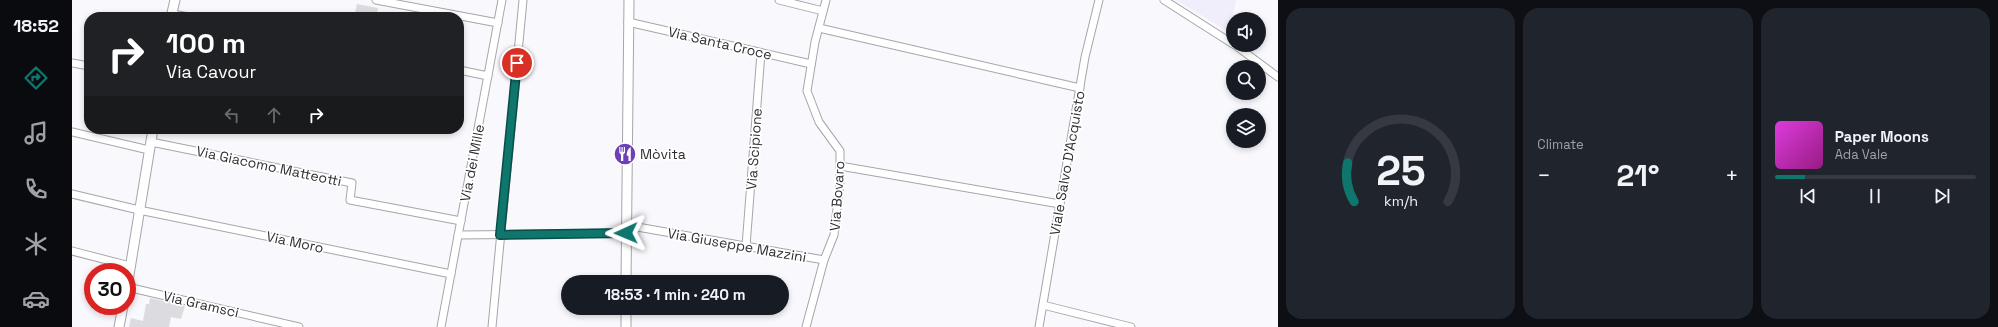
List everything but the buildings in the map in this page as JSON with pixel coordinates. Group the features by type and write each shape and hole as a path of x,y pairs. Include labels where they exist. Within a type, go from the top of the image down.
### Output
{"street":[{"path":"173,12 175,0"},
{"path":"376,0 440,12"},
{"name":"Via dei Mille","path":"441,327 502,0"},
{"path":"492,327 523,0"},
{"path":"626,275 629,0"},
{"path":"779,0 823,12"},
{"name":"Via Bovaro","path":"806,327 824,260 834,236 840,166 840,151 819,122 807,91 811,64 826,0"},
{"name":"Viale Salvo D'Acquisto","path":"1039,327 1080,88 1098,0"},
{"path":"1164,0 1226,39"},
{"path":"464,17 498,23"},
{"name":"Via Santa Croce","path":"628,22 811,64"},
{"path":"819,28 1080,88"},
{"name":"Via Scipione","path":"746,246 761,52"},
{"path":"1245,52 1278,77"},
{"path":"72,63 84,65"},
{"path":"464,71 488,76"},
{"path":"72,132 150,146"},
{"path":"130,263 152,134"},
{"name":"Via Giacomo Matteotti","path":"150,146 352,183 350,200 461,221"},
{"path":"840,166 1060,204"},
{"name":"Via Moro","path":"72,194 139,210 451,274"},
{"name":"Via Giuseppe Mazzini","path":"458,236 626,229 746,246 824,260"},
{"path":"72,251 118,263"},
{"name":"Via Gramsci","path":"136,289 299,327"},
{"path":"1043,305 1131,327"},
{"path":"119,327 121,315"},
{"path":"626,315 626,327"}],"shaded area":[{"path":"1176,0 1236,0 1233,12 1226,12 1226,30"}],"place":[{"name":"Mòvita","path":"625,154"}],"route":[{"path":"517,63 500,235 626,233"}]}
